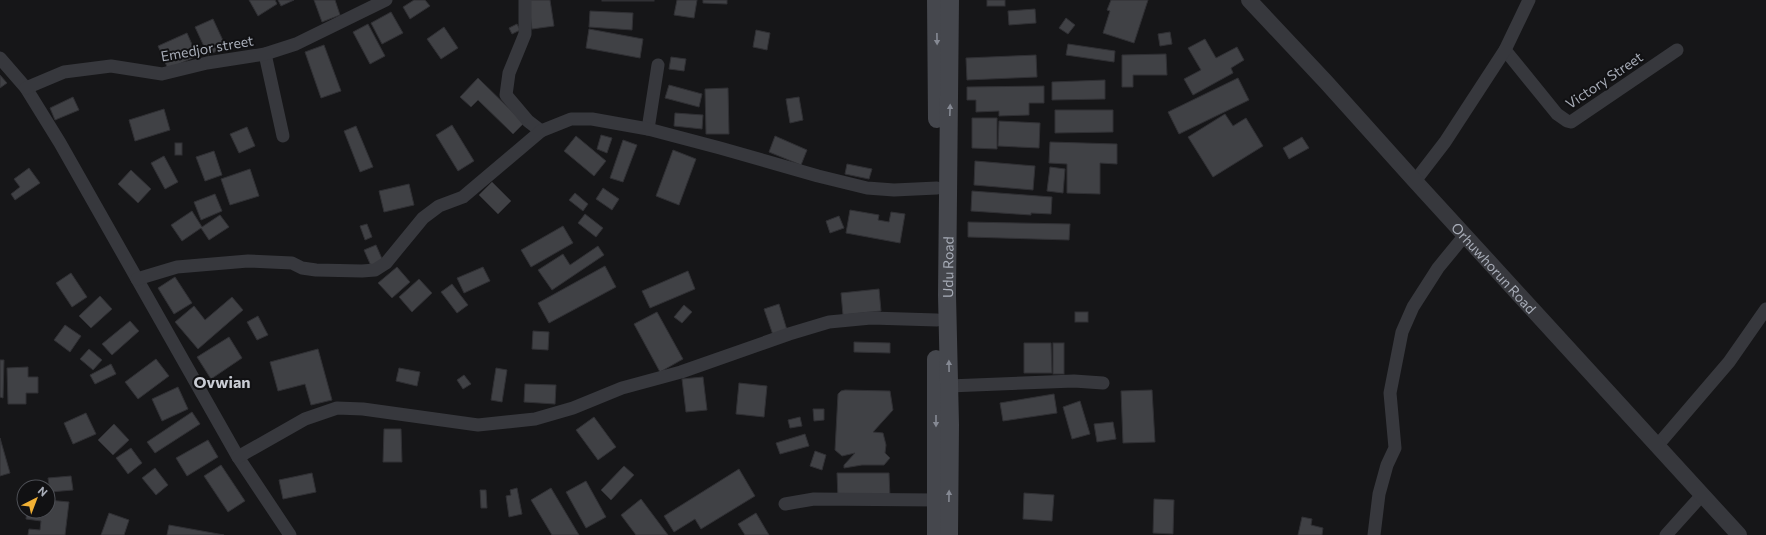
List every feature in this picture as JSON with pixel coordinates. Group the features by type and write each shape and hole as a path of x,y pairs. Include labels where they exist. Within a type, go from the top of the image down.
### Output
{"main road":[{"name":"Udu Road","path":"936,0 936,500 948,535"},
{"name":"Udu Road","path":"948,535 949,386 947,280 950,0"}],"street":[{"name":"Emedjor street","path":"26,88 64,72 110,66 162,74 207,63 265,54 296,44 386,0"},
{"path":"525,0 525,34 509,73 506,95 528,121 541,131"},
{"name":"Orhuwhorun Road","path":"1249,0 1326,82 1656,446 1739,535"},
{"path":"1415,181 1445,142 1505,50 1529,0"},
{"name":"Victory Street","path":"1505,50 1557,114 1571,122 1677,50"},
{"path":"265,54 283,136"},
{"path":"0,58 26,88 64,150 238,457 290,535"},
{"path":"648,129 658,65"},
{"path":"137,279 177,267 248,261 292,263 302,268 316,270 375,270 386,263 423,218 439,206 463,197 541,131 571,119 592,119 648,129 867,188 894,190 937,188"},
{"path":"1374,535 1378,494 1387,465 1395,448 1390,393 1402,332 1413,307 1438,268 1465,235"},
{"path":"1656,446 1728,362 1766,309"},
{"path":"238,457 305,419 337,408 363,409 478,425 535,419 574,408 622,388 681,372 788,334 829,322 871,318 937,320"},
{"path":"949,386 1067,381 1103,384"},
{"path":"1666,535 1702,495"},
{"path":"785,504 814,499 936,500"}],"building":[{"path":"249,0 275,0 277,4 258,16"},
{"path":"278,0 294,0 281,6"},
{"path":"314,0 335,0 340,15 322,22"},
{"path":"414,0 425,0 430,6 410,19 403,7"},
{"path":"528,0 550,0 554,26 532,29"},
{"path":"654,0 654,1 602,1"},
{"path":"677,0 697,0 694,18 674,15"},
{"path":"703,0 727,0 727,4 703,3"},
{"path":"987,0 1005,0 1005,6 987,6"},
{"path":"1111,0 1148,0 1134,43 1103,33 1110,11 1107,10"},
{"path":"1035,9 1036,23 1009,25 1008,11"},
{"path":"590,11 633,13 632,30 589,27"},
{"path":"391,12 403,33 382,44 371,23"},
{"path":"1066,18 1075,25 1068,34 1059,28"},
{"path":"213,19 226,47 208,55 195,27"},
{"path":"368,24 385,56 370,64 353,32"},
{"path":"517,24 520,30 512,34 509,28"},
{"path":"444,27 458,48 441,59 427,39"},
{"path":"589,29 643,39 640,58 586,48"},
{"path":"756,30 770,33 767,50 753,47"},
{"path":"1170,32 1172,44 1160,46 1158,34"},
{"path":"187,33 197,56 168,69 158,46"},
{"path":"1205,39 1216,58 1237,47 1244,60 1231,68 1233,73 1193,95 1184,79 1201,70 1188,48"},
{"path":"1068,44 1115,51 1114,62 1066,55"},
{"path":"324,45 341,91 321,98 305,52"},
{"path":"1166,54 1167,75 1133,75 1133,87 1122,87 1122,55"},
{"path":"1036,55 1037,77 967,80 966,58"},
{"path":"671,57 686,59 684,71 669,69"},
{"path":"0,75 7,83 0,88"},
{"path":"478,78 524,123 513,134 478,100 471,107 460,97"},
{"path":"1238,78 1249,100 1179,134 1168,112"},
{"path":"1105,80 1105,99 1052,100 1052,82"},
{"path":"669,85 702,94 699,107 665,98"},
{"path":"1044,86 1044,103 1029,103 1029,115 999,116 999,111 976,112 976,100 967,100 967,87"},
{"path":"728,88 729,134 706,134 705,89"},
{"path":"73,97 79,110 55,120 50,108"},
{"path":"799,97 803,120 790,123 786,99"},
{"path":"164,109 170,130 135,141 129,120"},
{"path":"1055,110 1113,110 1113,132 1055,133"},
{"path":"675,113 703,115 702,129 674,126"},
{"path":"1225,114 1233,126 1246,118 1263,146 1213,177 1188,137"},
{"path":"972,118 997,118 997,149 972,148"},
{"path":"999,121 1040,123 1039,148 998,146"},
{"path":"452,125 474,161 458,171 436,135"},
{"path":"356,126 373,167 360,172 344,131"},
{"path":"247,127 255,146 239,153 230,134"},
{"path":"601,135 612,138 607,153 597,149"},
{"path":"576,136 606,161 594,176 564,151"},
{"path":"775,136 807,150 801,165 769,152"},
{"path":"1302,137 1309,148 1289,159 1283,148"},
{"path":"623,140 637,145 623,182 610,178"},
{"path":"1050,142 1117,144 1117,164 1100,163 1100,194 1067,193 1067,164 1049,163"},
{"path":"175,143 182,143 182,155 175,155"},
{"path":"673,150 696,159 679,205 656,196"},
{"path":"214,151 222,175 205,181 196,157"},
{"path":"164,156 178,182 165,189 151,163"},
{"path":"975,161 1035,166 1033,190 974,185"},
{"path":"847,164 872,169 869,179 845,174"},
{"path":"1050,167 1065,169 1063,193 1047,191"},
{"path":"29,168 40,183 15,200 11,194 20,187 14,179"},
{"path":"250,169 259,196 230,205 221,179"},
{"path":"131,170 151,189 138,203 118,184"},
{"path":"492,182 511,201 498,214 479,195"},
{"path":"409,184 414,205 384,212 379,191"},
{"path":"603,188 619,199 612,210 596,199"},
{"path":"972,191 1052,197 1051,214 1031,213 1031,215 971,211"},
{"path":"575,193 588,204 583,211 569,200"},
{"path":"215,194 222,211 201,220 194,202"},
{"path":"850,210 879,215 878,220 889,222 891,212 905,214 900,243 846,233"},
{"path":"192,211 202,227 220,215 229,227 209,240 201,228 182,241 171,225"},
{"path":"585,214 603,228 596,237 578,223"},
{"path":"839,216 844,228 830,233 826,221"},
{"path":"968,222 1070,224 1069,240 968,237"},
{"path":"367,224 372,237 365,240 360,226"},
{"path":"563,226 573,243 531,267 521,250"},
{"path":"376,245 383,261 371,266 364,250"},
{"path":"598,246 604,255 552,290 538,270 563,254 570,265"},
{"path":"605,266 616,287 549,323 538,303"},
{"path":"397,267 410,282 392,298 378,283"},
{"path":"483,267 490,281 464,293 457,278"},
{"path":"688,271 695,289 650,308 642,291"},
{"path":"71,273 87,297 72,307 56,283"},
{"path":"175,277 192,303 174,314 158,288"},
{"path":"419,279 432,293 412,312 399,297"},
{"path":"452,284 468,305 457,313 441,292"},
{"path":"879,289 881,311 843,315 841,293"},
{"path":"100,296 112,309 91,328 79,316"},
{"path":"232,297 243,310 198,349 175,322 194,306 205,320"},
{"path":"779,304 787,330 773,335 764,309"},
{"path":"684,305 692,312 682,323 674,317"},
{"path":"657,312 683,359 660,372 634,324"},
{"path":"1075,312 1088,312 1088,322 1075,322"},
{"path":"258,316 268,335 257,340 247,322"},
{"path":"130,321 139,331 112,355 102,344"},
{"path":"65,325 81,336 70,352 54,340"},
{"path":"533,331 549,332 548,350 532,349"},
{"path":"229,337 242,358 211,379 197,357"},
{"path":"854,342 890,343 890,353 854,352"},
{"path":"1024,343 1051,343 1052,373 1024,373"},
{"path":"1053,343 1064,343 1064,374 1053,374"},
{"path":"89,349 102,360 93,370 80,359"},
{"path":"318,349 332,400 311,405 305,384 278,391 270,362"},
{"path":"156,359 169,376 138,399 125,382"},
{"path":"0,360 4,360 3,398 0,397"},
{"path":"111,364 116,374 95,384 90,375"},
{"path":"28,367 28,377 38,377 38,393 26,393 26,404 8,404 7,368"},
{"path":"399,368 420,372 417,386 396,381"},
{"path":"496,368 507,370 502,402 491,400"},
{"path":"464,375 471,384 463,389 457,380"},
{"path":"703,377 707,410 686,412 682,379"},
{"path":"739,383 767,386 764,417 736,414"},
{"path":"525,384 556,385 555,404 524,402"},
{"path":"178,387 188,409 162,421 152,399"},
{"path":"845,390 890,391 893,410 873,432 883,433 886,445 885,453 890,458 884,465 862,465 844,468 844,465 855,453 842,456 835,450 838,394"},
{"path":"1152,390 1155,442 1123,443 1121,391"},
{"path":"1054,394 1057,413 1003,421 1000,403"},
{"path":"1080,401 1090,434 1072,439 1063,407"},
{"path":"813,409 824,409 824,420 814,421"},
{"path":"192,412 200,424 155,453 147,442"},
{"path":"86,413 96,434 73,444 64,423"},
{"path":"594,417 616,447 598,460 576,430"},
{"path":"800,417 802,426 790,428 788,420"},
{"path":"1113,422 1116,439 1097,442 1094,424"},
{"path":"114,424 129,440 113,455 98,440"},
{"path":"384,429 401,429 402,462 383,462"},
{"path":"805,434 809,446 780,454 776,443"},
{"path":"0,438 10,473 0,476"},
{"path":"208,440 218,457 187,476 176,458"},
{"path":"131,448 142,463 128,474 116,458"},
{"path":"815,451 826,455 822,470 810,466"},
{"path":"221,465 245,501 228,512 204,476"},
{"path":"624,466 634,475 611,500 601,490"},
{"path":"155,468 168,485 156,495 142,478"},
{"path":"739,469 755,496 701,529 695,519 674,532 664,516"},
{"path":"312,473 316,492 283,499 279,480"},
{"path":"837,473 889,473 890,498 838,499"},
{"path":"71,476 73,490 56,491 56,479 48,478"},
{"path":"586,481 606,517 586,528 566,492"},
{"path":"517,488 522,514 509,517 506,496 511,495 510,490"},
{"path":"551,488 579,535 552,535 531,500"},
{"path":"480,490 486,490 487,508 481,508"},
{"path":"1024,493 1054,495 1052,521 1023,519"},
{"path":"641,499 668,535 636,535 621,515"},
{"path":"1154,499 1174,500 1173,534 1153,533"},
{"path":"56,501 69,502 65,535 28,535 29,529 40,530 41,521 26,519 56,519"},
{"path":"109,513 129,520 124,535 101,535"},
{"path":"756,513 769,535 745,535 738,524"},
{"path":"1302,517 1312,519 1311,525 1323,528 1322,535 1298,535"},
{"path":"169,525 224,535 167,535"}],"district":[{"name":"Ovwian","path":"222,381"}]}
